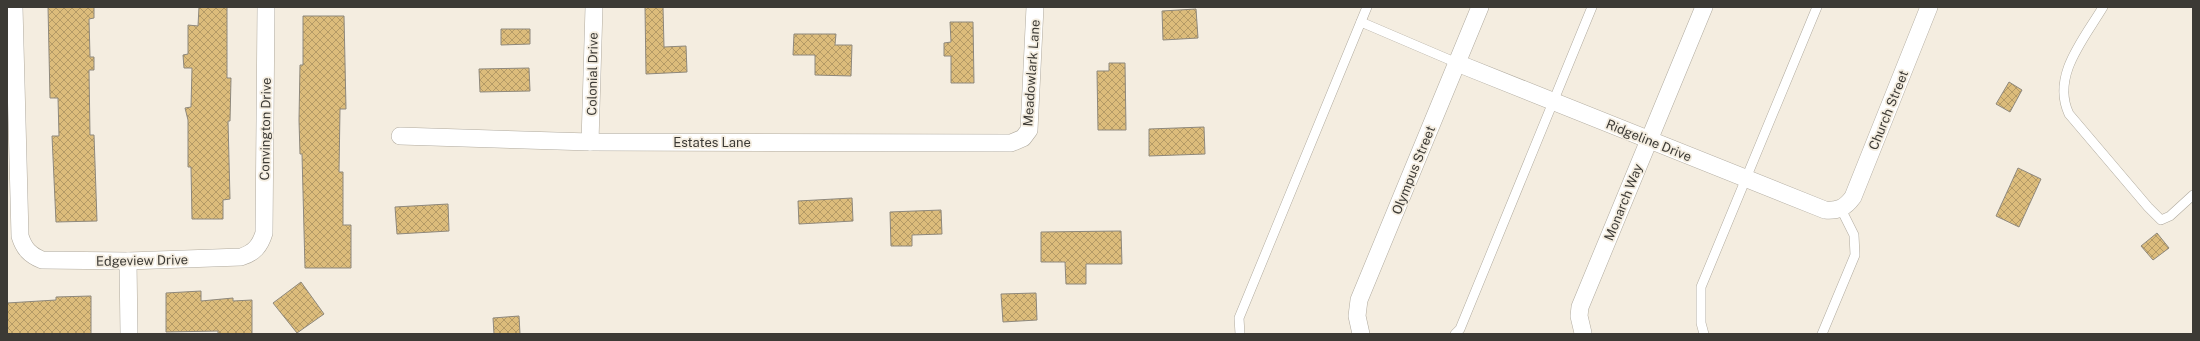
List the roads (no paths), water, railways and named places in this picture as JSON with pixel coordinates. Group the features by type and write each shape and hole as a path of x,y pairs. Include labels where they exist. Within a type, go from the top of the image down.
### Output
{"street":[{"name":"Edgeview Drive","path":"14,7 20,236 27,252 42,260 128,261 241,257 257,249"},
{"name":"Convington Drive","path":"257,249 264,233 266,7"},
{"name":"Colonial Drive","path":"590,142 594,7"},
{"name":"Meadowlark Lane","path":"1023,138 1029,130 1035,7"},
{"name":"Olympus Street","path":"1361,334 1357,316 1359,300 1480,7"},
{"name":"Monarch Way","path":"1583,333 1579,316 1580,307 1704,7"},
{"name":"Church Street","path":"1841,209 1853,197 1929,7"},
{"name":"Ridgeline Drive","path":"1457,63 1825,210 1841,209"},
{"name":"Estates Lane","path":"400,136 590,142 1011,143 1023,138"},
{"path":"128,261 129,334"}],"lane":[{"path":"1240,334 1239,318 1367,7"},
{"path":"1455,334 1460,329 1592,7"},
{"path":"1704,334 1701,323 1701,287 1817,7"},
{"path":"2103,7 2076,53 2064,79 2064,102 2069,114 2148,207 2161,220 2170,216 2193,195"},
{"path":"1361,22 1457,63"},
{"path":"1822,334 1855,255 1854,235 1841,209"}]}
